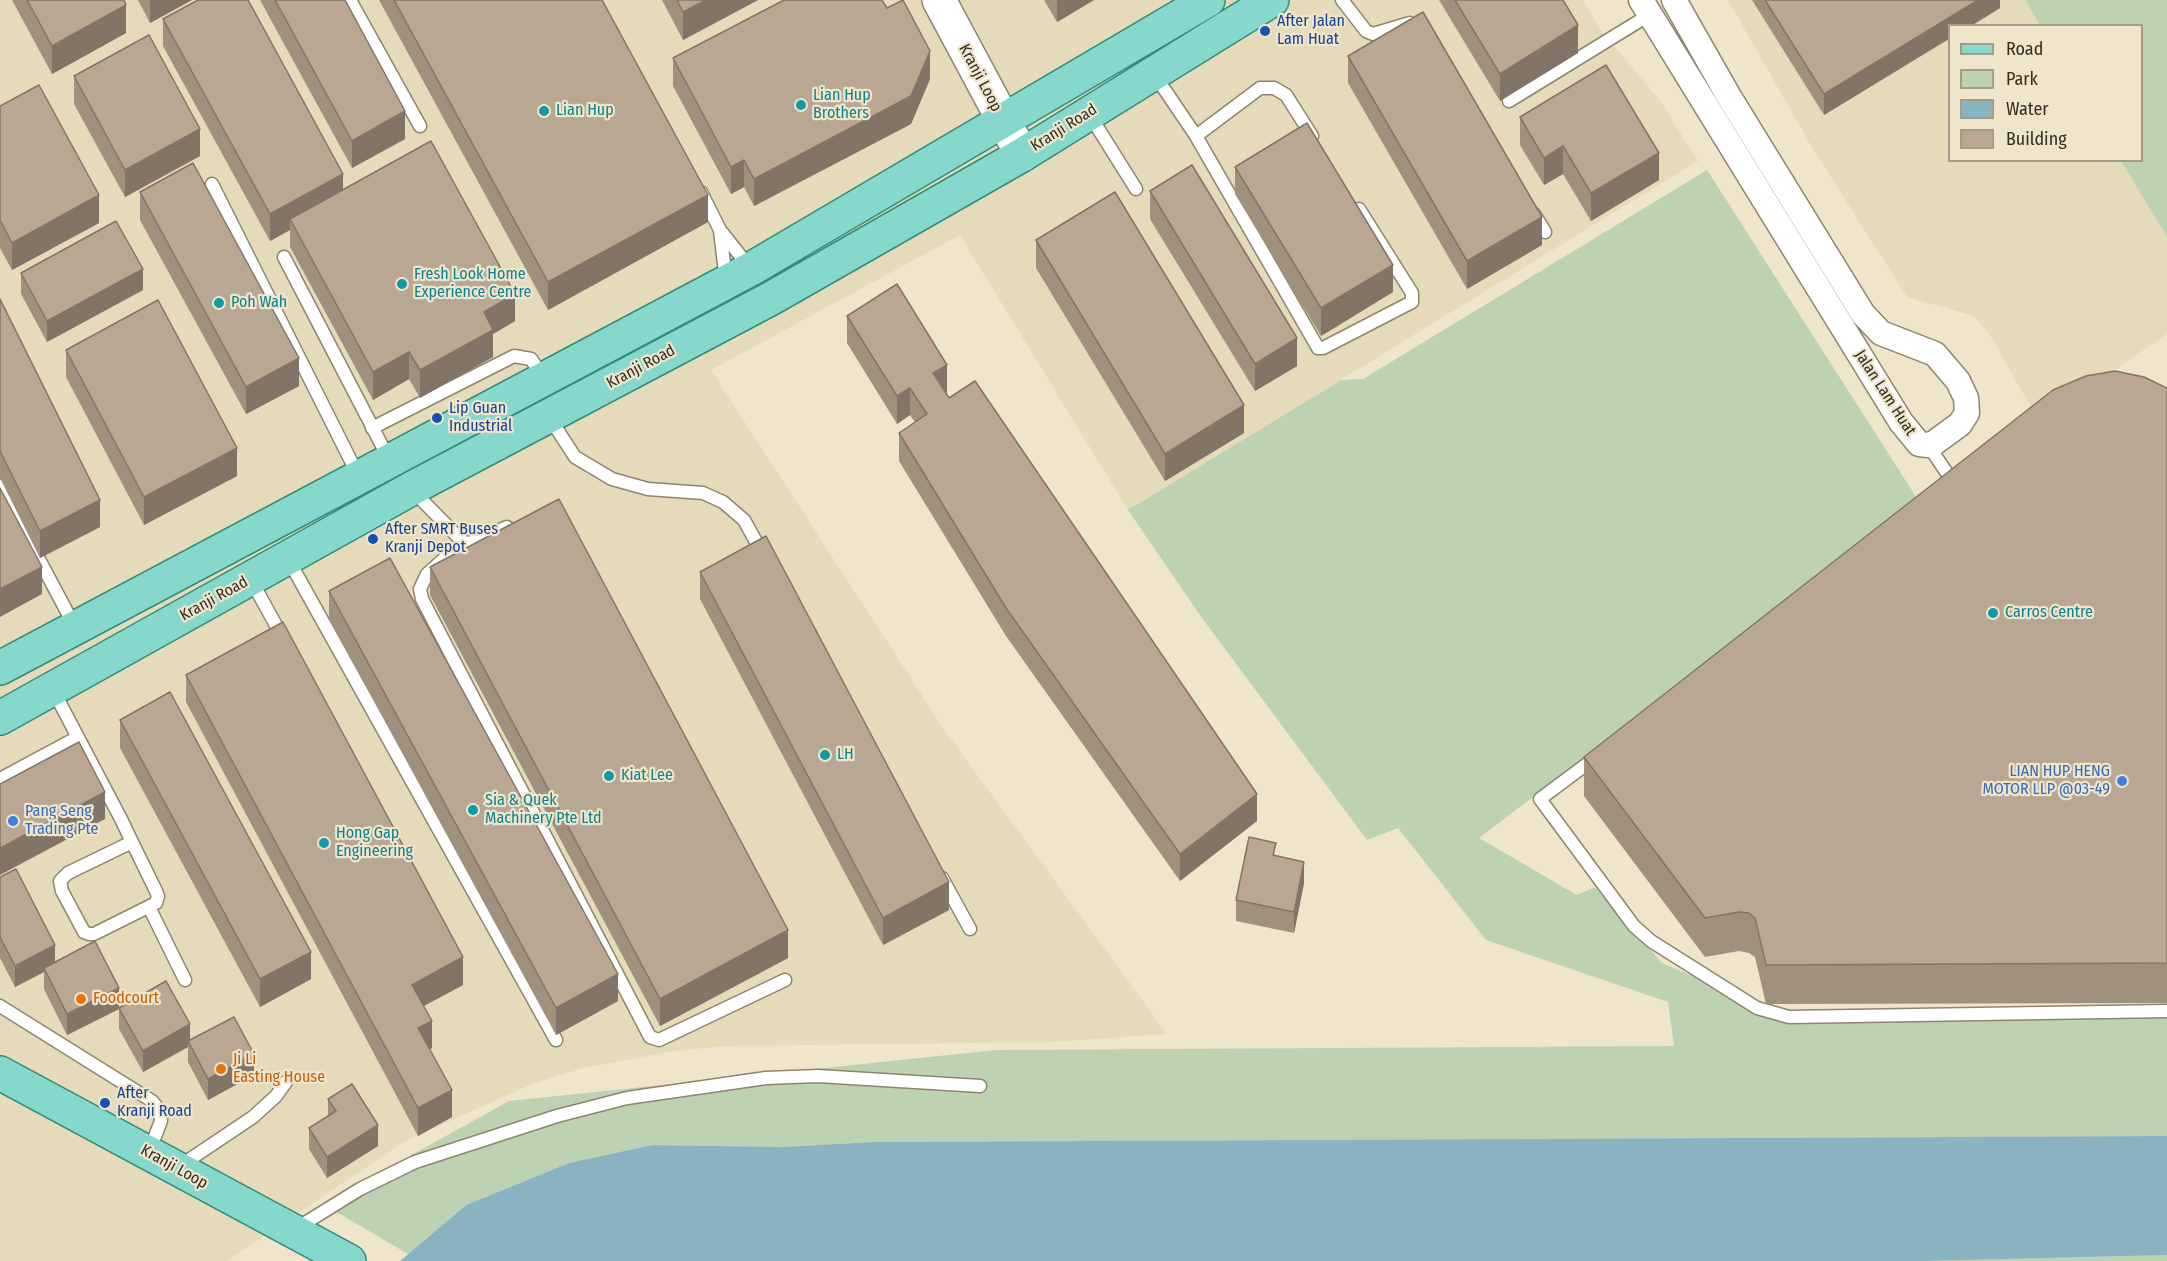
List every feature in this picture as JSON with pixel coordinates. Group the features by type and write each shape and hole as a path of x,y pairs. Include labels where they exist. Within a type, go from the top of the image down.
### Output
{"main road":[{"path":"0,668 738,275 1208,0"},
{"name":"Kranji Road","path":"0,718 411,489 770,299 1022,155 1272,0"},
{"name":"Kranji Loop","path":"0,1073 291,1232 349,1261"}],"street":[{"name":"Kranji Loop","path":"939,0 1022,155"},
{"name":"Jalan Lam Huat","path":"1645,8 1901,422 1919,444 1928,446 1960,424 1967,413 1966,398 1958,381 1935,354 1881,333 1863,314 1728,95 1674,0"}],"lane":[{"path":"350,0 420,126"},
{"path":"1342,0 1366,31 1373,34 1413,22 1419,29"},
{"path":"1509,101 1645,8"},
{"path":"1154,73 1196,136 1318,348 1323,348 1412,302 1412,293 1349,194"},
{"path":"1196,136 1260,88 1274,88 1286,95 1318,144"},
{"path":"1089,113 1136,189"},
{"path":"693,177 720,230 738,275"},
{"path":"212,184 360,478"},
{"path":"1527,203 1545,232"},
{"path":"720,230 738,275"},
{"path":"284,257 390,462"},
{"path":"372,428 514,356 531,359 545,379"},
{"path":"548,416 575,457 612,479 648,489 703,493 723,502 744,520 773,572"},
{"path":"1928,446 1959,491"},
{"path":"0,486 75,627"},
{"path":"411,489 464,542 470,543 517,523"},
{"path":"464,542 427,574 420,589 422,600 650,1037 659,1040 785,980"},
{"path":"287,558 556,1040"},
{"path":"250,579 290,651"},
{"path":"52,690 78,736 132,842 158,896 156,903 94,934 84,932 60,884 68,873 132,842"},
{"path":"0,779 78,736"},
{"path":"1606,750 1540,799 1634,926 1651,941 1757,1008 1789,1017 2167,1011"},
{"path":"935,866 970,929"},
{"path":"149,907 185,980"},
{"path":"0,1006 152,1101 160,1111 163,1161 196,1153 254,1117 276,1096 286,1082"},
{"path":"291,1232 318,1217 360,1188 415,1162 557,1116 627,1098 766,1078 807,1077 980,1086"}],"shaded area":[{"path":"0,0 1583,0 1602,32 1659,99 1698,161 1128,510 960,235 711,370 945,731 1167,1034 1051,1042 726,1046 674,1051 583,1068 532,1084 405,1141 227,1261 0,1261"},
{"path":"1728,0 2025,0 2039,24 1948,24 1948,162 2122,162 2167,237 2167,334 2039,421 1991,337 1974,316 1907,297 1810,144"}],"green space":[{"path":"2025,0 2167,0 2167,237 2122,162 2143,162 2143,24 2039,24"},
{"path":"1707,170 1920,503 1479,838 1577,895 1595,887 1662,963 1789,1017 2167,1011 2167,1136 873,1142 783,1147 652,1145 569,1163 466,1205 408,1254 323,1204 509,1101 996,1050 1674,1046 1668,1002 1486,940 1398,828 1367,840 1202,618 1128,510 1341,380 1363,379"},
{"path":"2167,1255 2167,1261 1926,1261"}],"water":[{"path":"2167,1136 2167,1255 1926,1261 400,1261 466,1205 569,1163 652,1145 783,1147 873,1142"}],"building":[{"path":"27,0 124,0 126,5 52,46"},
{"path":"198,0 248,0 343,174 270,214 163,19"},
{"path":"275,0 345,0 405,111 352,141"},
{"name":"Lian Hup","path":"394,0 602,0 708,195 548,282"},
{"path":"677,0 706,0 683,12"},
{"name":"Lian Hup Brothers","path":"784,0 882,0 887,8 903,0 930,51 911,96 754,179 744,160 731,167 673,58"},
{"path":"1455,0 1563,0 1578,25 1500,74"},
{"path":"1765,0 1978,0 1824,94"},
{"path":"1423,12 1542,217 1467,261 1348,56"},
{"path":"149,35 200,129 125,170 74,76"},
{"path":"1606,65 1659,153 1591,193 1563,146 1544,158 1520,117"},
{"path":"39,85 99,195 12,243 0,220 0,106"},
{"path":"1307,123 1393,265 1321,308 1235,167"},
{"name":"Fresh Look Home Experience Centre","path":"431,141 515,294 484,312 493,330 420,370 409,352 373,372 290,219"},
{"name":"Poh Wah","path":"193,163 299,358 246,387 140,192"},
{"path":"1192,165 1297,338 1255,364 1150,191"},
{"path":"1115,192 1244,405 1165,454 1036,240"},
{"path":"116,221 143,269 47,321 21,273"},
{"path":"897,284 947,365 933,373 949,398 975,381 1257,794 1180,854 1006,608 899,433 927,414 910,388 897,396 847,316"},
{"path":"0,299 100,500 40,531 0,451"},
{"path":"158,300 237,448 144,497 66,350"},
{"name":"Carros Centre","path":"2115,371 2144,377 2167,388 2167,963 1766,965 1755,918 1749,913 1739,912 1705,918 1584,757 2053,390 2086,376"},
{"path":"0,488 42,567 0,589"},
{"name":"Kiat Lee","path":"559,499 788,930 660,999 430,567"},
{"name":"LH","path":"766,536 949,882 883,918 700,572"},
{"name":"Sia & Quek Machinery Pte Ltd","path":"390,558 618,974 556,1008 329,591"},
{"name":"Hong Gap Engineering","path":"283,622 463,957 412,985 432,1021 418,1028 452,1090 418,1108 186,675"},
{"path":"170,692 311,952 260,979 120,720"},
{"path":"79,742 105,792 0,848 0,784"},
{"path":"1249,837 1276,843 1273,855 1304,862 1294,912 1236,900"},
{"path":"16,869 55,945 15,966 0,937 0,877"},
{"path":"95,941 119,988 67,1014 44,968"},
{"path":"166,981 190,1024 143,1051 119,1008"},
{"path":"234,1017 254,1054 208,1079 188,1041"},
{"path":"352,1084 378,1125 327,1157 309,1128 336,1111 328,1099"}],"place":[{"name":"After Jalan Lam Huat","path":"1265,31"},
{"name":"Lian Hup Brothers","path":"801,105"},
{"name":"Lian Hup","path":"544,111"},
{"name":"Fresh Look Home Experience Centre","path":"402,284"},
{"name":"Poh Wah","path":"219,303"},
{"name":"Lip Guan Industrial","path":"437,418"},
{"name":"After SMRT Buses Kranji Depot","path":"373,539"},
{"name":"Carros Centre","path":"1993,613"},
{"name":"LH","path":"825,755"},
{"name":"Kiat Lee","path":"609,776"},
{"name":"LIAN HUP HENG MOTOR LLP @03-49","path":"2122,781"},
{"name":"Sia & Quek Machinery Pte Ltd","path":"473,810"},
{"name":"Pang Seng Trading Pte","path":"13,821"},
{"name":"Hong Gap Engineering","path":"324,843"},
{"name":"Foodcourt","path":"81,999"},
{"name":"Ji Li Easting House","path":"221,1069"},
{"name":"After Kranji Road","path":"105,1103"}]}
